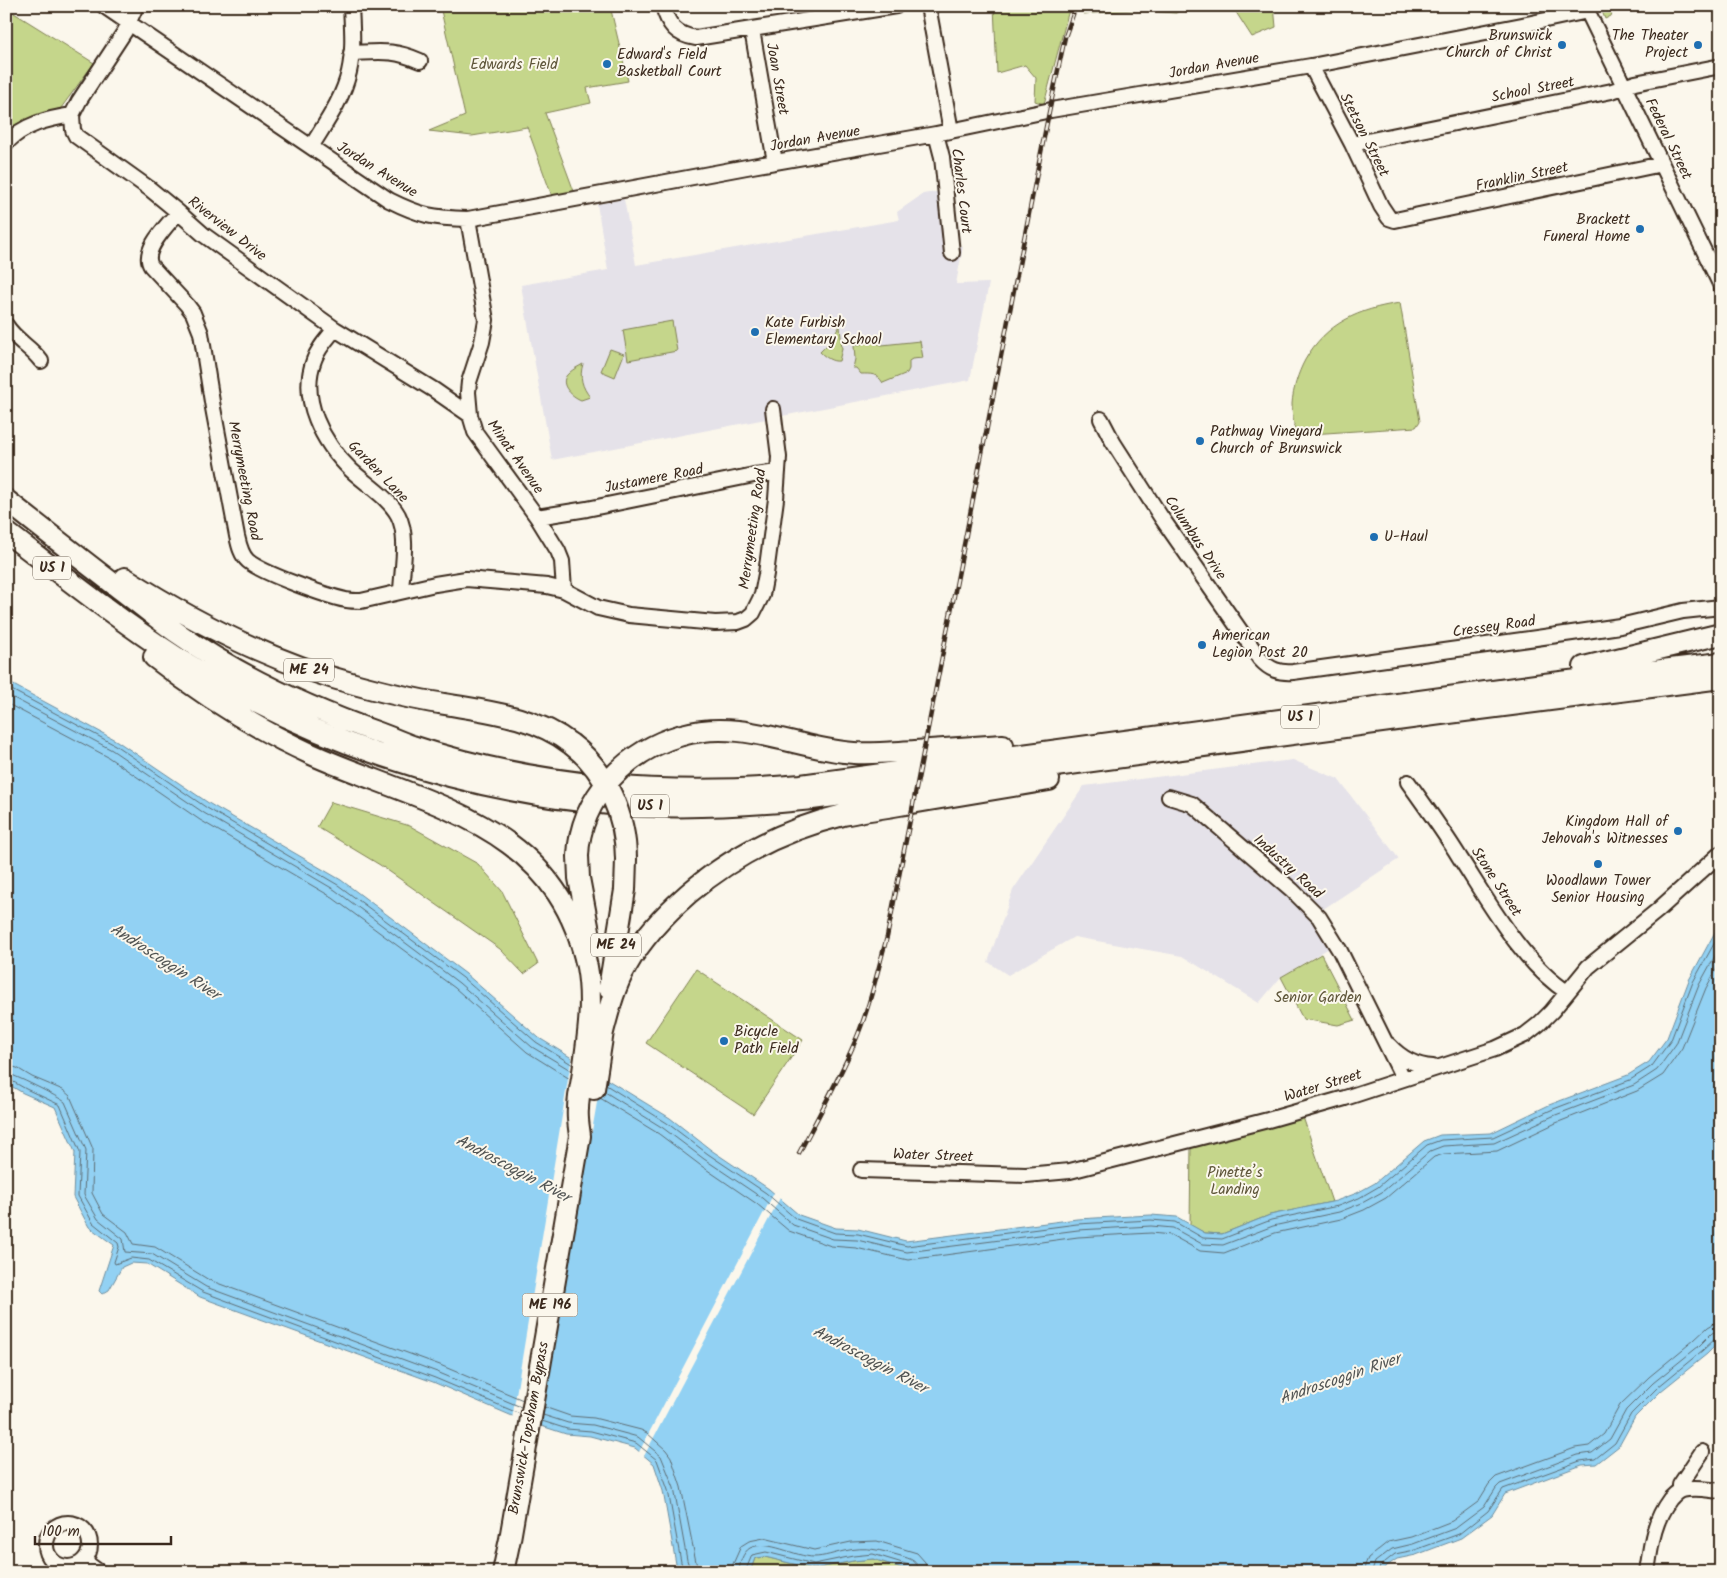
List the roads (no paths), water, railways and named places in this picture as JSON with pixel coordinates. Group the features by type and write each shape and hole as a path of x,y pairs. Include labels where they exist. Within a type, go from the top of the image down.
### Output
{"highway":[{"name":"US 1","path":"6,500 176,632 268,686 350,723 411,746 506,771 571,781 637,788 735,789 810,784 1633,672 1721,663"},
{"name":"US 1","path":"6,532 99,604 150,640 206,675 264,706 330,736 387,757 446,775 512,790 610,804 678,806 778,803 1721,678"},
{"name":"ME 24","path":"66,547 108,567 156,598 212,629 284,661 372,689 516,718 550,731 571,744 590,763 611,794 623,829 626,859 625,890 596,1029"},
{"name":"ME 24","path":"99,604 114,626 186,681 246,722 311,754 471,819 494,832 514,847 547,879 571,917 581,944 588,973 596,1029"},
{"path":"1516,688 1544,676 1721,634"},
{"path":"596,1029 596,973 578,878 579,842 586,816 598,794 626,763 657,743 682,735 709,730 739,730 806,746 855,753 879,754 1062,742 1084,747"},
{"path":"596,1029 627,965 662,917 720,869 775,838 845,815 1199,756 1242,741"},
{"name":"Brunswick-Topsham Bypass","path":"503,1572 580,1136 591,1113 596,1029"}],"street":[{"name":"Jordan Avenue","path":"104,6 389,200 413,212 438,218 468,219 936,134 1058,109 1311,66 1522,25 1586,9"},
{"path":"6,143 16,134 38,122 72,115 129,24 136,6"},
{"path":"311,147 342,92 349,71 351,6"},
{"path":"663,6 671,27 687,37 704,38 896,6"},
{"path":"928,6 951,131"},
{"name":"Federal Street","path":"1586,9 1721,286"},
{"name":"Joan Street","path":"752,30 774,162"},
{"path":"351,53 392,52 420,61"},
{"name":"Stetson Street","path":"1311,66 1352,144 1381,206 1389,218"},
{"name":"School Street","path":"1352,144 1612,91 1625,86 1721,66"},
{"name":"Riverview Drive","path":"72,115 73,130 76,136 150,189 204,236 335,329 446,397 470,415"},
{"name":"Charles Court","path":"936,134 945,183 952,253"},
{"name":"Franklin Street","path":"1389,218 1395,220 1662,164"},
{"name":"Merrymeeting Road","path":"178,212 152,244 148,254 148,261 193,313 201,333 236,527 243,555 249,562 294,583 347,600 361,601 450,580 466,579 547,586 564,590 598,608 629,615 715,623 738,622 746,619 753,613 758,605 763,588 778,472 779,445 774,409"},
{"name":"Minat Avenue","path":"468,219 486,320 482,342 469,382 470,415 475,432 537,517 558,551 562,561 564,590"},
{"path":"6,325 24,346 42,361"},
{"name":"Garden Lane","path":"335,329 318,350 312,364 310,381 312,403 320,428 334,450 352,471 386,501 398,515 403,536 401,591"},
{"name":"Columbus Drive","path":"1101,419 1112,442 1188,557 1254,652 1266,666 1272,669"},
{"name":"Justamere Road","path":"537,517 778,472"},
{"name":"Cressey Road","path":"1272,669 1284,673 1293,672 1620,626 1683,611 1721,607"},
{"name":"Stone Street","path":"1408,782 1503,924 1536,966 1567,992"},
{"name":"Industry Road","path":"1169,796 1192,804 1308,904 1319,917 1340,951 1403,1078"},
{"name":"Water Street","path":"860,1170 1026,1175 1070,1171 1268,1120 1345,1098 1495,1049 1525,1035 1539,1024 1588,967 1657,911 1721,853"},
{"name":"Industry Road","path":"1386,1041 1405,1059 1419,1065 1436,1067"},
{"path":"1680,1490 1680,1485 1702,1452"},
{"path":"1647,1572 1654,1531 1662,1510 1675,1494 1680,1490 1695,1488 1721,1491"},
{"path":"84,1561 99,1572"}],"water":[{"name":"Androscoggin River","path":"6,681 117,741 210,804 341,880 466,974 539,1038 670,1118 711,1150 769,1189 799,1215 836,1228 858,1229 906,1241 1077,1219 1151,1215 1177,1217 1205,1233 1222,1234 1270,1215 1336,1201 1357,1193 1375,1183 1424,1141 1440,1135 1491,1133 1549,1105 1628,1075 1649,1062 1667,1038 1689,980 1721,921 1721,1340 1707,1354 1661,1391 1635,1417 1619,1446 1596,1464 1582,1465 1505,1494 1492,1515 1461,1538 1416,1555 1397,1559 1378,1572 915,1572 873,1559 814,1569 765,1557 755,1558 750,1572 680,1572 676,1564 663,1491 654,1464 635,1448 590,1436 566,1434 517,1418 433,1382 200,1297 147,1264 131,1263 122,1267 109,1290 102,1294 99,1291 114,1245 89,1227 73,1197 75,1152 55,1107 23,1093 6,1083"}],"railway":[{"path":"799,1153 848,1058 864,1018 887,937 1047,122 1065,37 1076,6"}],"place":[{"name":"Brunswick Church of Christ","path":"1562,45"},
{"name":"The Theater Project","path":"1698,45"},
{"name":"Edward's Field Basketball Court","path":"607,64"},
{"name":"Brackett Funeral Home","path":"1640,229"},
{"name":"Kate Furbish Elementary School","path":"755,332"},
{"name":"Pathway Vineyard Church of Brunswick","path":"1200,441"},
{"name":"U-Haul","path":"1374,537"},
{"name":"American Legion Post 20","path":"1202,645"},
{"name":"Kingdom Hall of Jehovah's Witnesses","path":"1678,831"},
{"name":"Woodlawn Tower Senior Housing","path":"1598,864"},
{"name":"Bicycle Path Field","path":"724,1041"}],"park label":[{"name":"Edwards Field","path":"514,65"},
{"name":"Senior Garden","path":"1318,998"},
{"name":"Pinette’s Landing","path":"1235,1182"}]}
